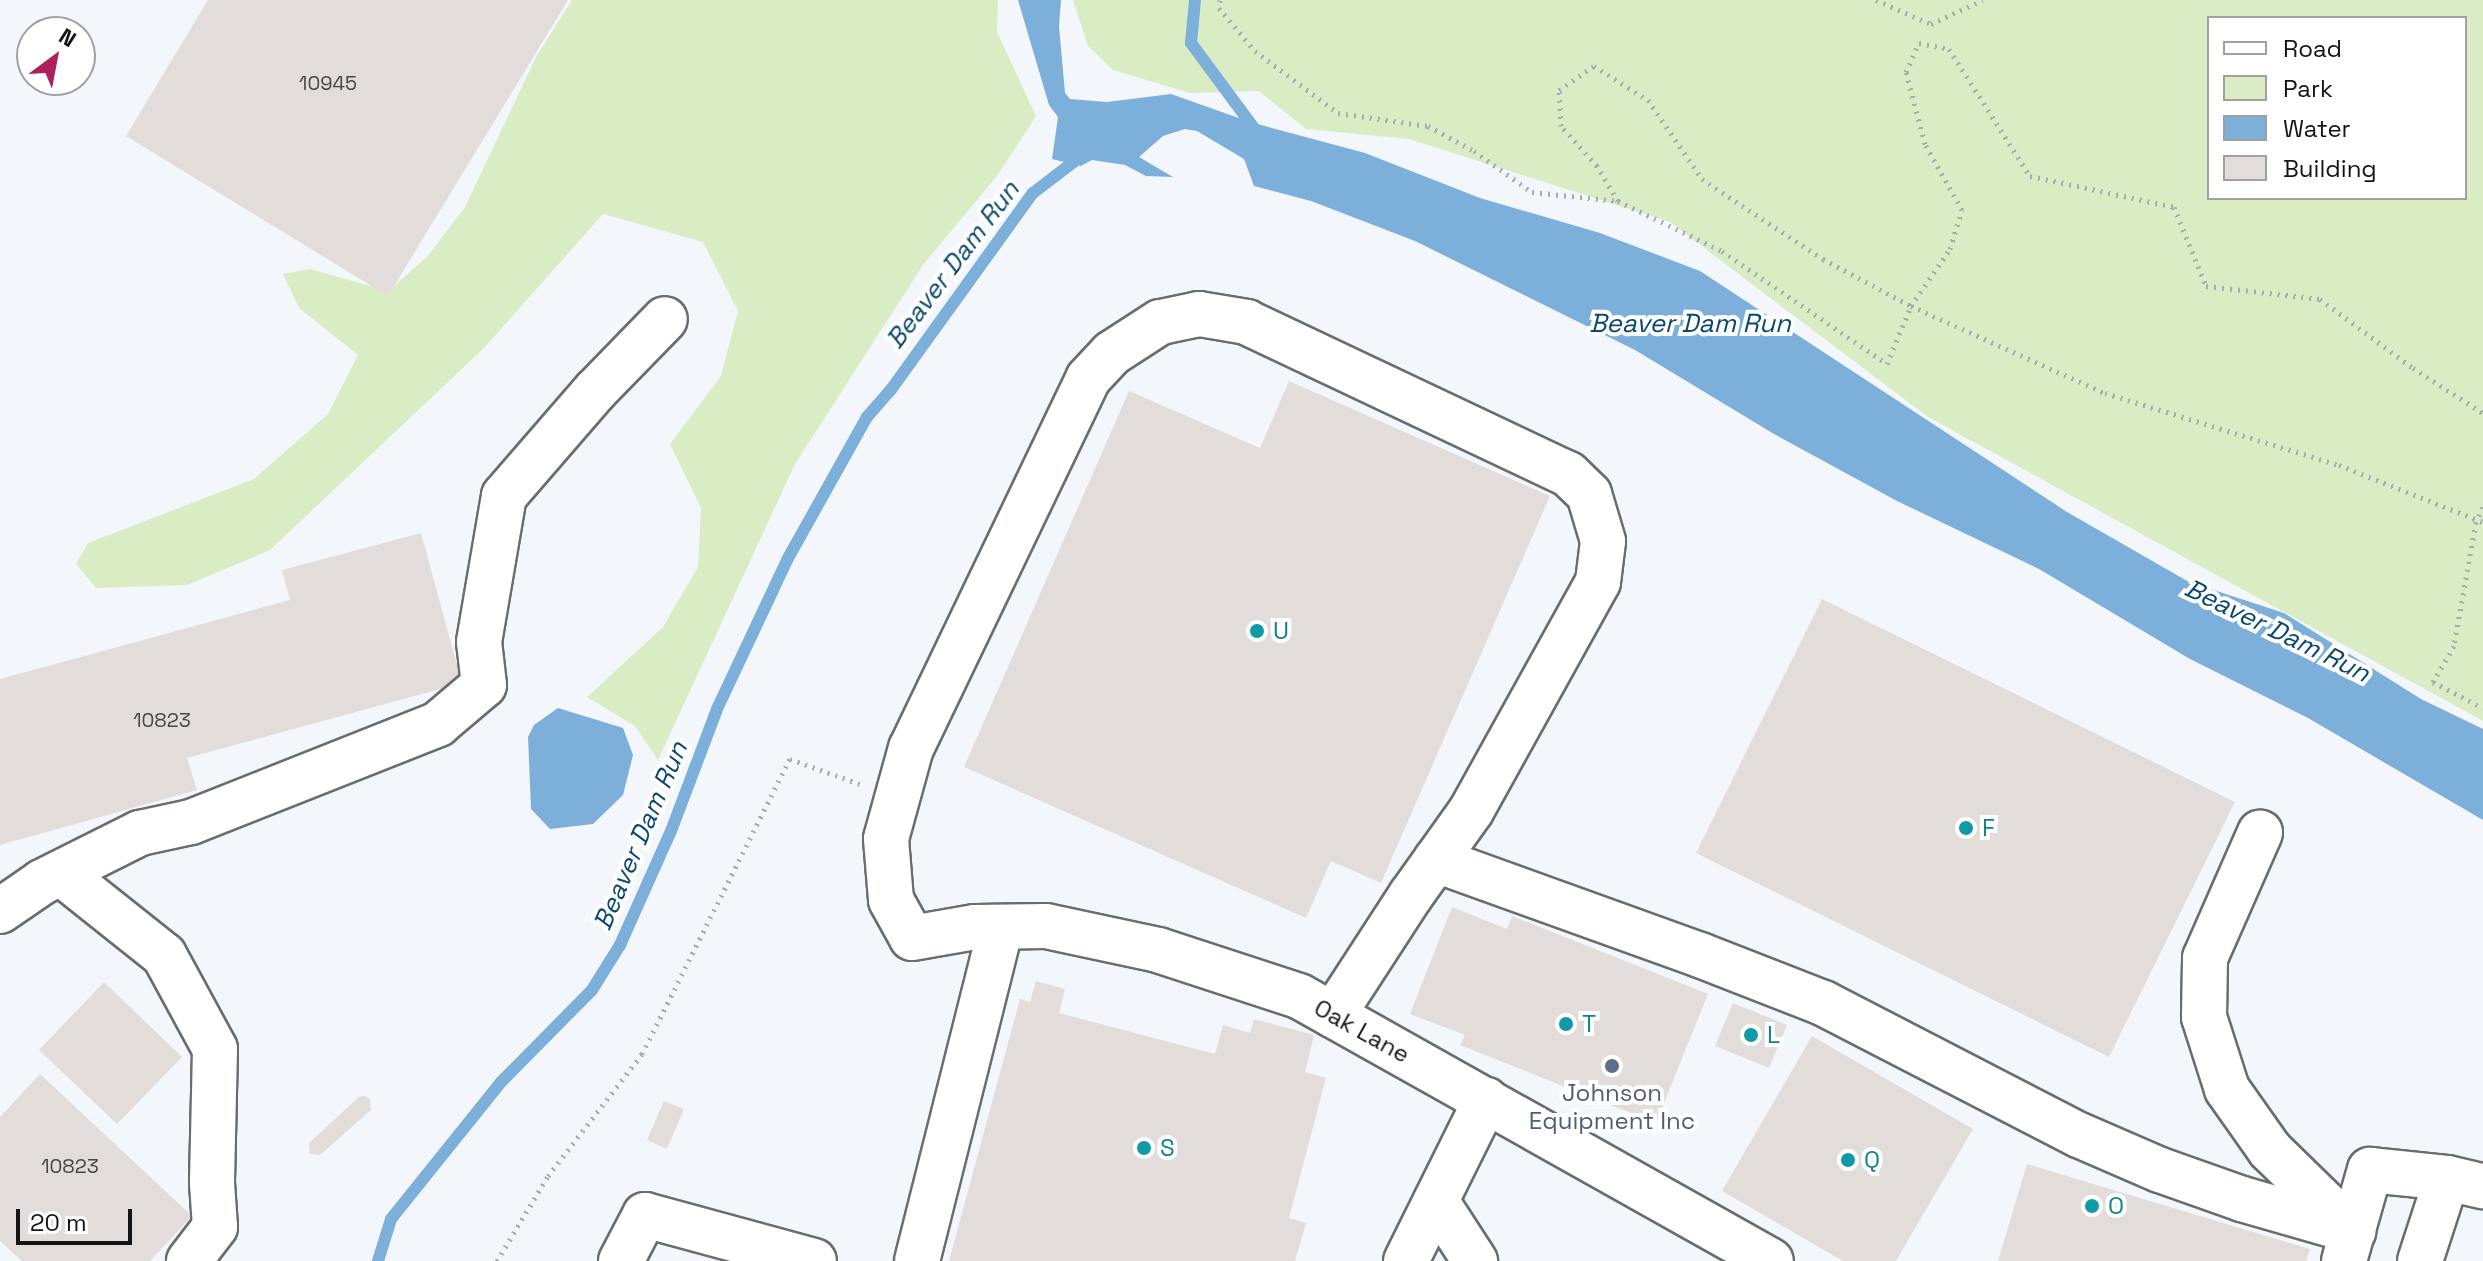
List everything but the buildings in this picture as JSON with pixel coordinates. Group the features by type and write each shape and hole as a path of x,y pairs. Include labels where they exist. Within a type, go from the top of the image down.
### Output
{"street":[{"path":"895,797 911,748 1088,379 1112,353 1160,322 1199,314 1247,322 1568,474 1589,494 1603,541 1598,582 1471,811 1333,1015"},
{"path":"0,911 42,882 140,833 191,822 438,724 484,685 479,642 504,496 595,391 665,319"},
{"name":"Oak Lane","path":"895,797 886,839 887,870 891,900 912,938 1001,927 1046,926 1158,950 1299,996 1771,1261"},
{"path":"2260,833 2205,958 2204,1017 2227,1089 2270,1150 2348,1246"},
{"path":"1436,860 1823,1003 2079,1135 2160,1170 2242,1199 2348,1246"},
{"path":"62,874 164,955 215,1049 212,1183 215,1227 189,1261"},
{"path":"917,1261 1001,927"},
{"path":"1406,1261 1486,1100"},
{"path":"2348,1246 2370,1170 2465,1182 2420,1261"},
{"path":"1436,1201 1475,1261"},
{"path":"621,1261 645,1215 814,1261"}],"path":[{"path":"1220,0 1219,8 1255,51 1338,113 1428,126 1474,151 1532,192 1618,201 1722,251 1887,364 1911,306 1950,249 1962,210 1925,144 1906,72 1919,43 1949,49 2030,176 2174,207 2206,286 2320,299 2413,368 2483,413"},
{"path":"1876,0 1931,24 1983,0"},
{"path":"1618,201 1597,166 1561,126 1559,90 1594,66 1648,100 1702,179 1823,259 1911,306 2105,393 2339,465 2480,522"},
{"path":"2483,507 2454,646 2433,682 2483,708"},
{"path":"497,1261 548,1176 642,1054 790,759 895,797"}],"green space":[{"path":"572,0 998,0 997,32 1036,116 997,176 923,265 795,464 658,760 635,726 587,697 663,627 698,567 701,508 670,444 721,376 738,311 703,242 603,214 484,348 270,550 187,585 96,588 76,564 88,543 254,479 328,414 358,355 299,308 283,274 310,269 388,291 427,257 465,207 536,57"},
{"path":"1073,0 2483,0 2483,721 1928,417 1670,222 1409,139 1306,129 1259,91 1190,93 1113,70 1088,46"}],"water":[{"name":"Beaver Dam Run","path":"1018,0 1061,0 1059,26 1065,93 1070,99 1107,102 1171,94 1250,122 1365,153 1480,198 1600,233 1700,271 2067,512 2189,582 2284,613 2421,699 2483,729 2483,820 2308,718 2190,659 2039,569 1897,501 1774,434 1635,350 1415,241 1311,201 1254,186 1244,159 1197,131 1185,129 1163,136 1139,157 1173,177 1146,176 1125,165 1092,160 1081,166 1052,159 1058,117 1049,105"},
{"path":"558,708 623,728 633,755 623,795 593,824 550,829 531,809 528,737 534,725"}],"waterway":[{"path":"1195,0 1191,43 1256,131"},
{"name":"Beaver Dam Run","path":"378,1261 391,1219 501,1082 592,990 620,945 671,831 717,709 787,560 867,417 890,391 1033,193 1084,154"}],"place":[{"name":"U","path":"1257,631"},
{"name":"F","path":"1966,828"},
{"name":"T","path":"1566,1024"},
{"name":"L","path":"1751,1035"},
{"name":"Johnson Equipment Inc","path":"1612,1066"},
{"name":"S","path":"1144,1148"},
{"name":"Q","path":"1848,1160"},
{"name":"O","path":"2092,1206"}]}
